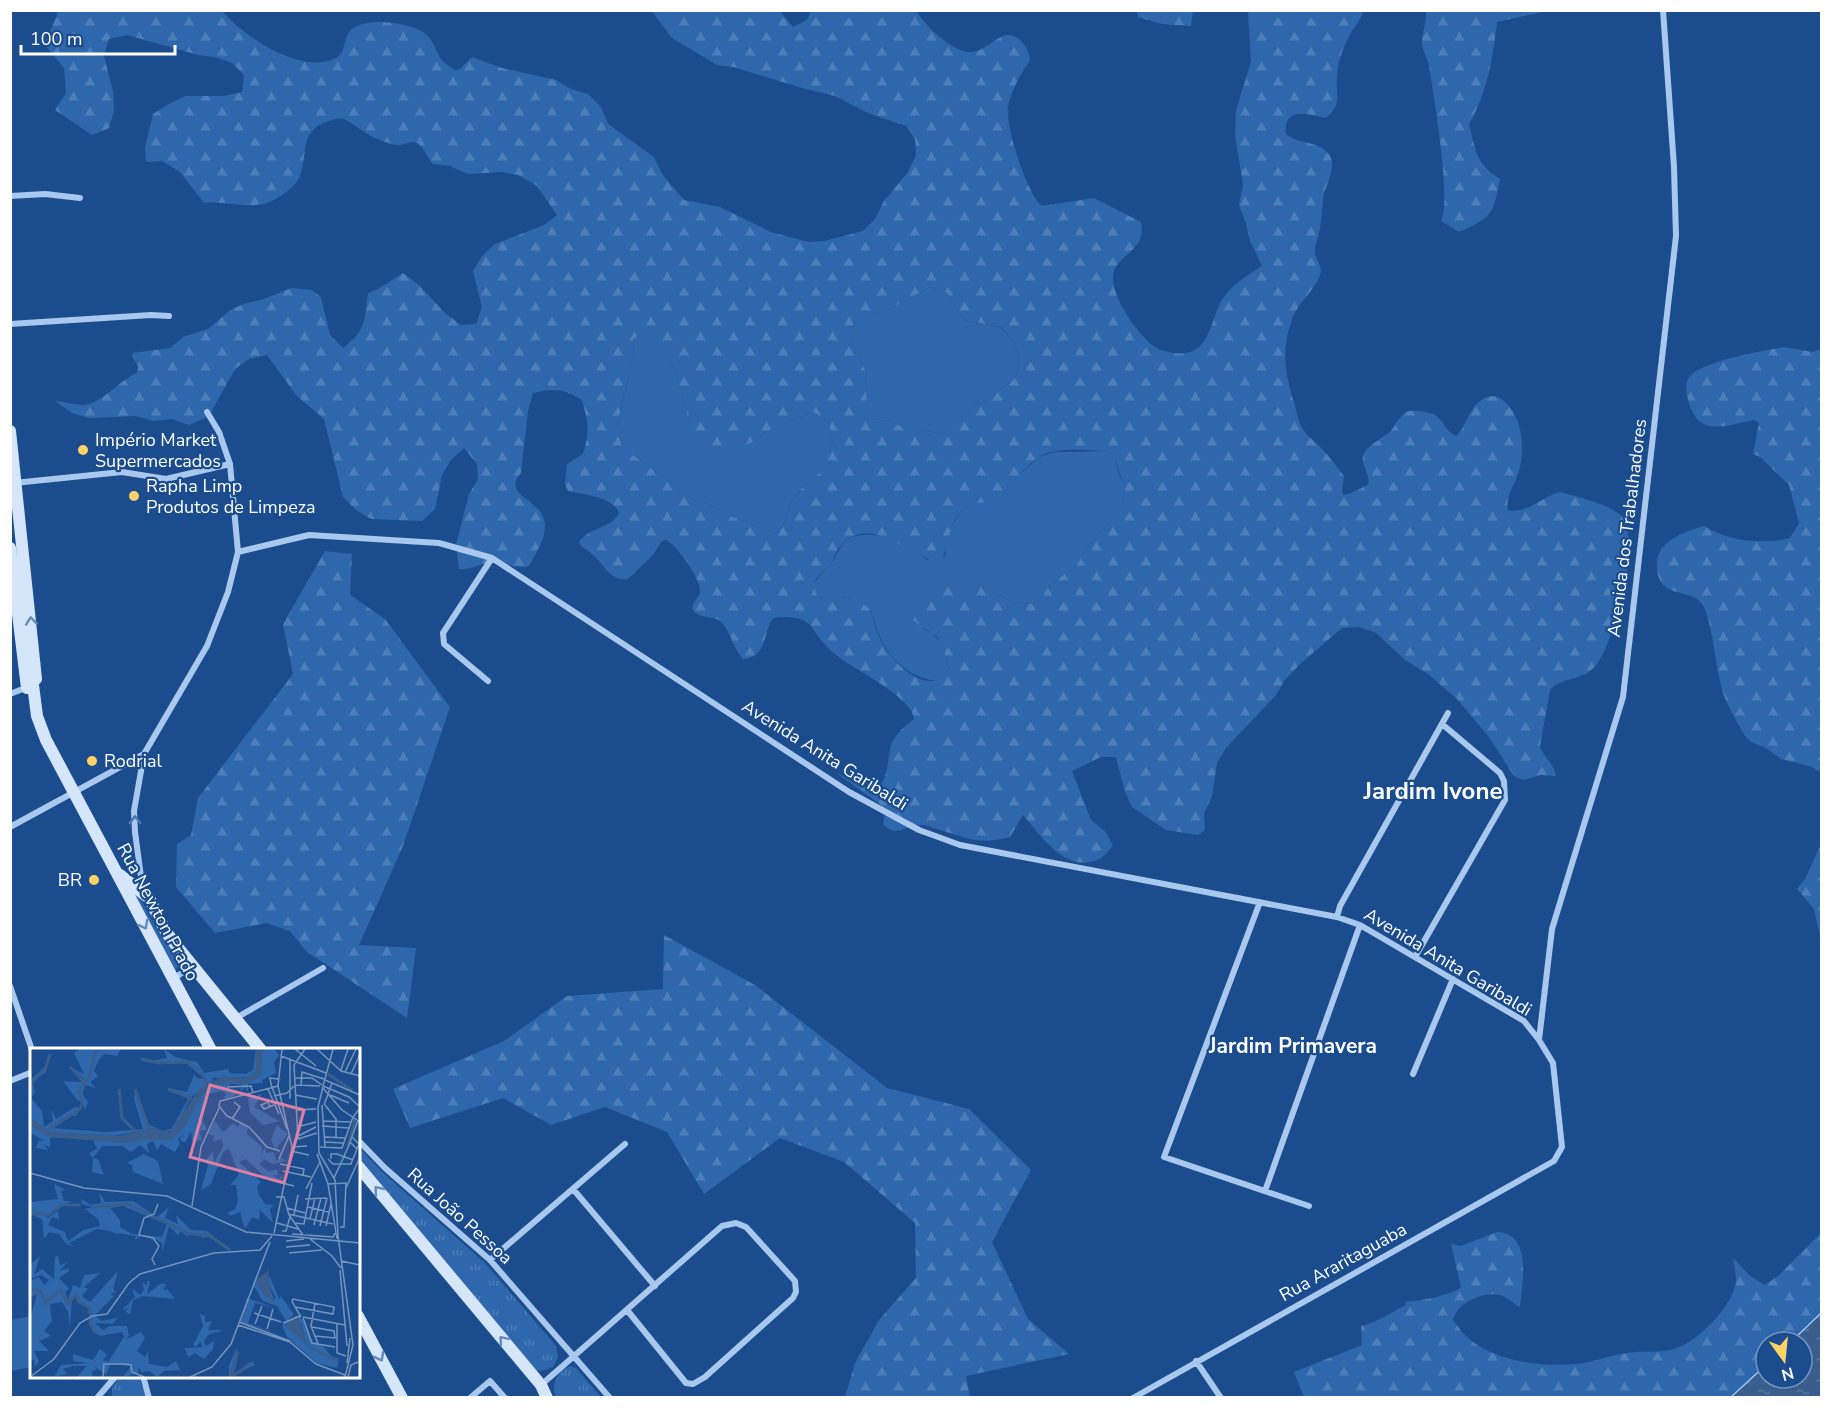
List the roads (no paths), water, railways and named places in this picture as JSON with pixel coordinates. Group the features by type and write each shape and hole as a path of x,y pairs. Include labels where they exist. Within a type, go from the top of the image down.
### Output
{"street":[{"name":"Avenida dos Trabalhadores","path":"1539,1040 1552,929 1623,697 1676,236 1674,167 1663,10"},
{"path":"10,196 45,194 80,198"},
{"path":"10,324 151,315 169,316"},
{"path":"207,411 219,432 230,464 238,552 228,592 207,646 144,754 134,811 135,832 141,877 166,932 259,1048"},
{"path":"10,431 18,600"},
{"path":"13,483 122,472 166,479 230,464"},
{"name":"Avenida Anita Garibaldi","path":"238,552 309,535 439,543 492,558 849,792 919,830 960,845 1337,917 1360,925 1524,1021 1553,1063 1562,1147"},
{"path":"10,548 18,600"},
{"path":"488,681 444,644 443,633 492,558"},
{"name":"Rua Newton Prado","path":"18,600 37,716 46,740 210,1048"},
{"path":"10,694 32,684"},
{"path":"1337,917 1340,906 1448,712"},
{"path":"1415,957 1505,800 1504,782 1500,773 1442,724"},
{"path":"10,827 144,754"},
{"path":"116,873 149,898"},
{"path":"1260,902 1164,1157 1309,1206"},
{"path":"1265,1191 1360,925"},
{"path":"172,979 192,966"},
{"path":"236,1018 323,968"},
{"path":"1413,1074 1453,980"},
{"path":"10,986 31,1048"},
{"path":"10,1082 30,1073"},
{"name":"Rua João Pessoa","path":"360,1142 385,1168 490,1260 609,1398"},
{"path":"490,1260 625,1144"},
{"name":"Rua Araritaguaba","path":"1133,1398 1554,1161 1562,1147"},
{"path":"360,1168 541,1385 547,1398"},
{"path":"573,1189 655,1286"},
{"path":"541,1385 723,1226 736,1223 746,1227 795,1281 796,1292 793,1298 705,1377 693,1384 686,1383 627,1310"},
{"path":"360,1320 402,1398"},
{"path":"1196,1361 1221,1398"},
{"path":"97,1398 115,1378"},
{"path":"143,1378 149,1398"},
{"path":"470,1398 490,1381 505,1398"},
{"path":"105,1398 106,1387"}],"water":[{"path":"1821,1313 1821,1397 1731,1397 1754,1376 1754,1390 1814,1390 1814,1330 1803,1330"}],"place":[{"name":"Império Market Supermercados","path":"83,450"},
{"name":"Rapha Limp Produtos de Limpeza","path":"134,496"},
{"name":"Rodrial","path":"92,761"},
{"name":"BR","path":"94,880"}],"district":[{"name":"Jardim Ivone","path":"1433,791"},
{"name":"Jardim Primavera","path":"1293,1046"}]}
